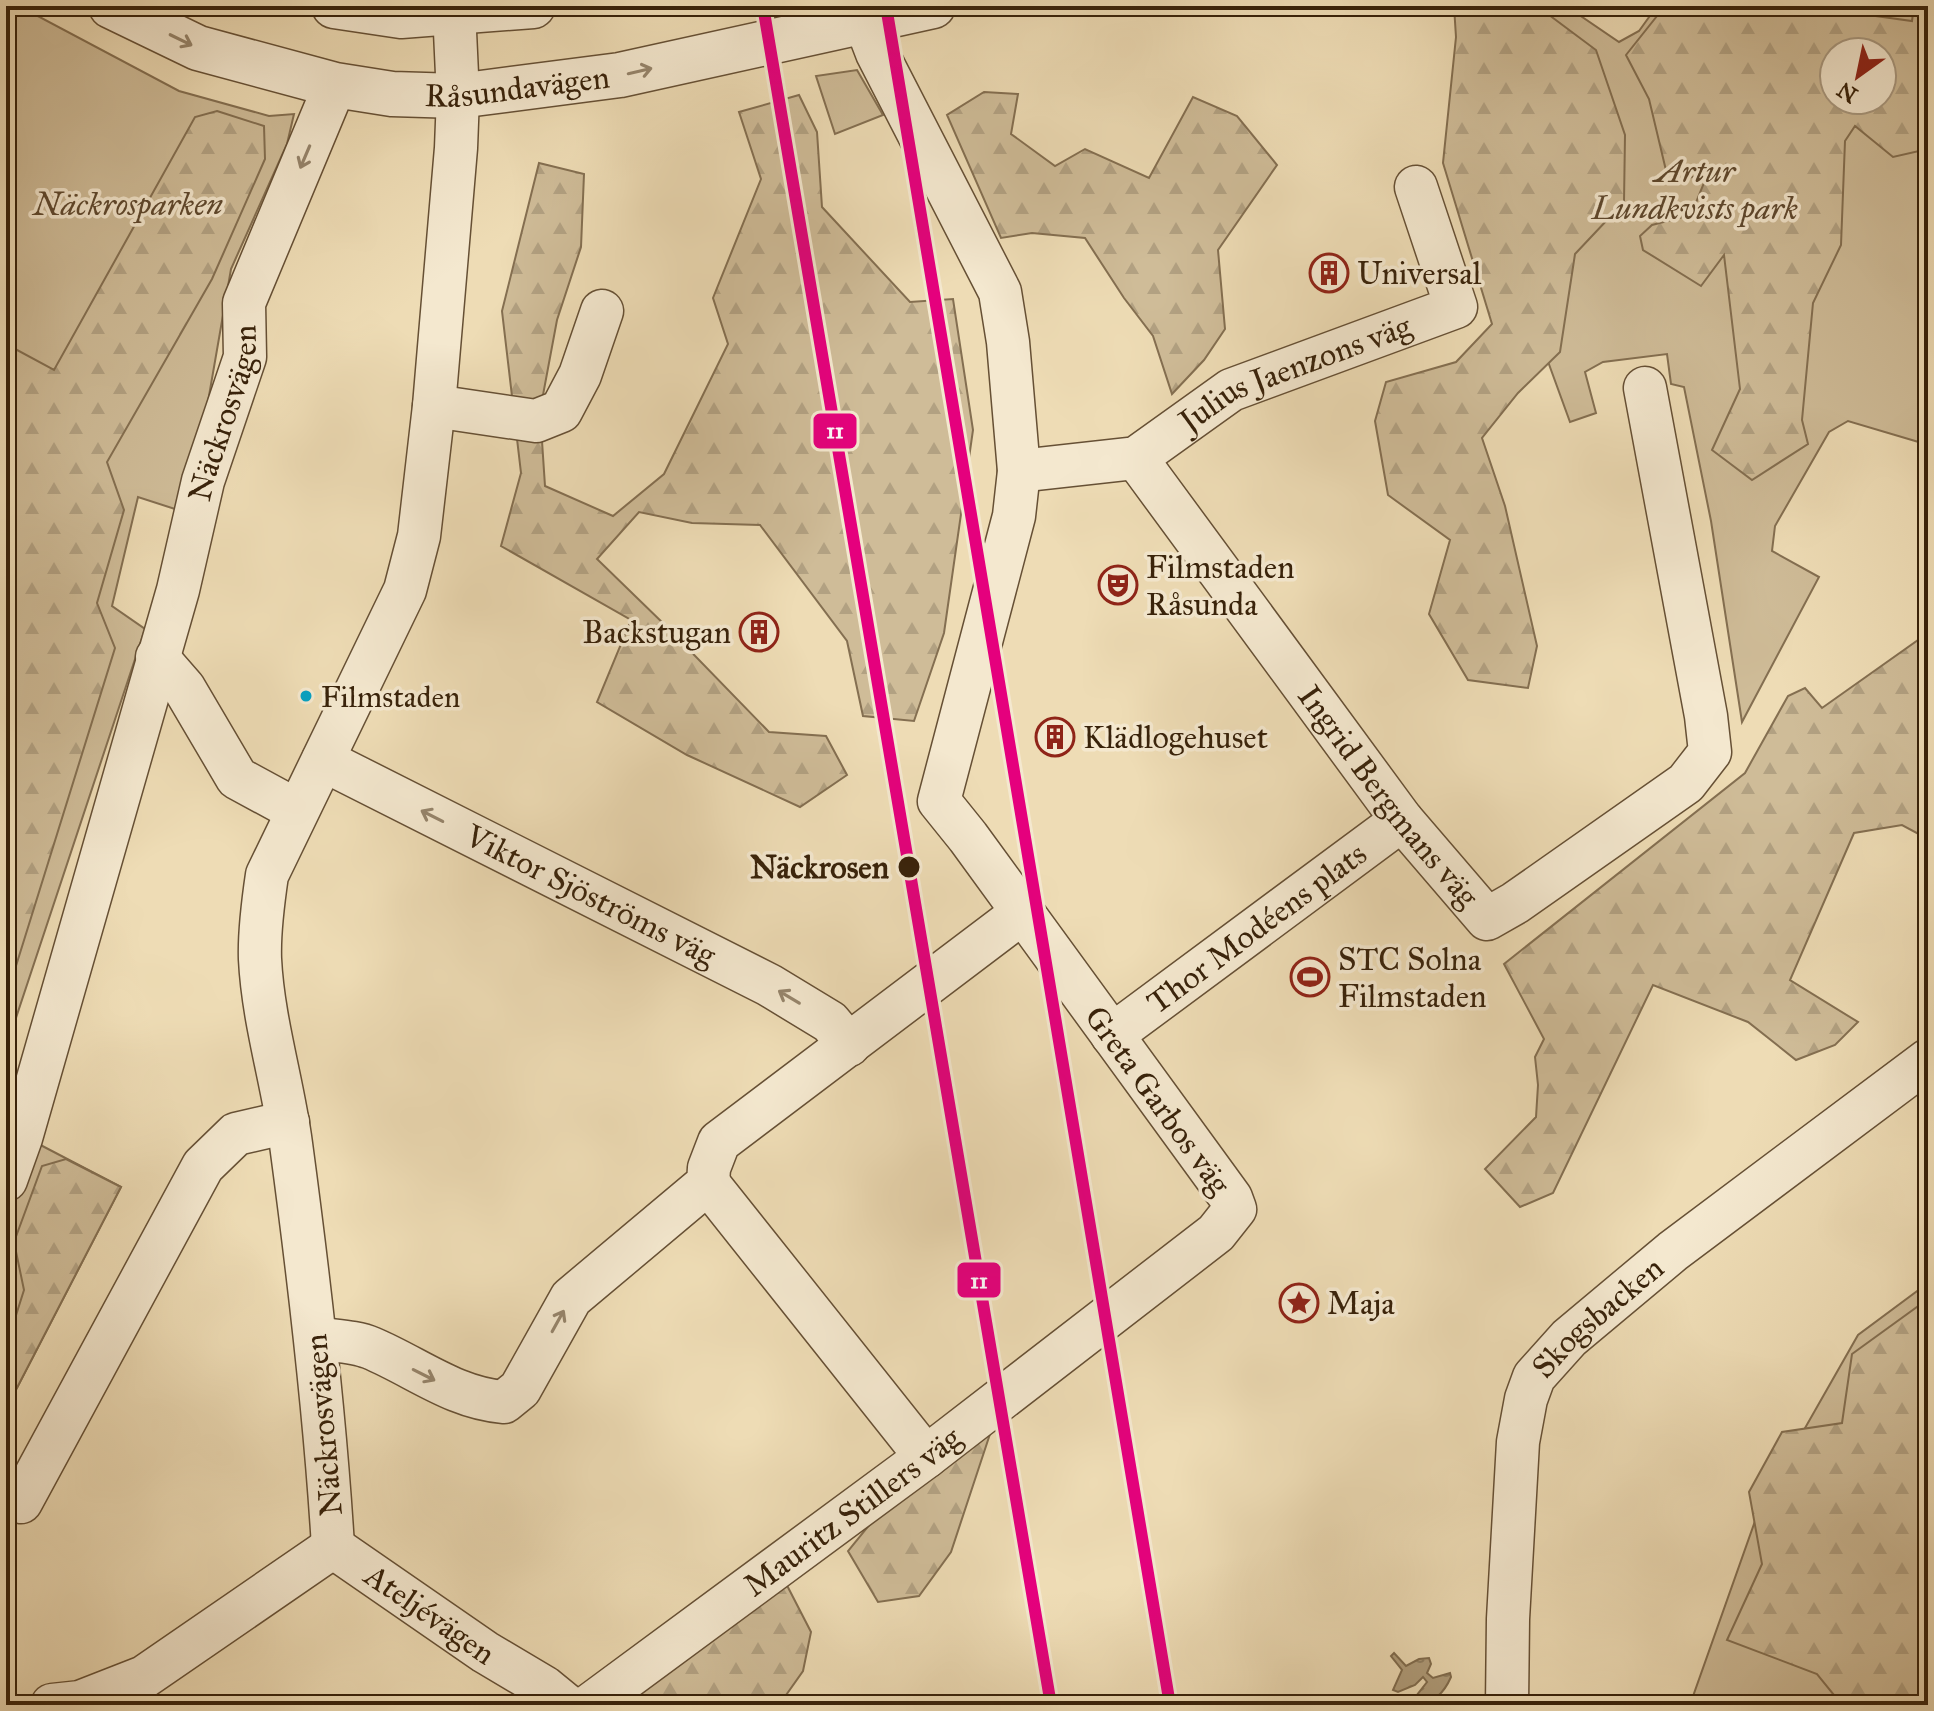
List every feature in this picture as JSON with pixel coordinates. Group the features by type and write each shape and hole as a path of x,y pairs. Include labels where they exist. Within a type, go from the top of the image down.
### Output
{"street":[{"name":"Råsundavägen","path":"111,6 198,48 335,85 392,94 458,96 620,75 861,13 933,6"},
{"path":"334,6 401,16 533,6"},
{"name":"Näckrosvägen","path":"52,1705 80,1702 144,1677 333,1547 316,1338 288,1122 260,960 261,933 267,875 405,590 419,536 454,178 458,96 454,10"},
{"name":"Greta Garbos väg","path":"861,13 883,67 1000,292 1008,342 1019,471 1014,516 939,801 1231,1198 1235,1209 1223,1226"},
{"name":"Näckrosvägen","path":"6,1180 21,1138 178,590 203,481 245,357 244,303 335,85"},
{"name":"Julius Jaenzons väg","path":"1019,471 1136,458 1231,390 1456,307 1416,187"},
{"path":"434,406 536,421 561,411 580,375 602,311"},
{"name":"Ingrid Bergmans väg","path":"1136,458 1402,820 1487,919 1515,903 1686,783 1710,752 1645,388"},
{"path":"157,657 184,688 237,778 296,810"},
{"name":"Viktor Sjöströms väg","path":"323,760 769,985 830,1022 849,1045"},
{"name":"Thor Modéens plats","path":"1112,1035 1402,820"},
{"path":"926,1457 708,1183 709,1168 719,1142 1022,913"},
{"name":"Skogsbacken","path":"1507,1705 1508,1619 1518,1442 1526,1399 1534,1377 1569,1338 1673,1251 1928,1060"},
{"path":"21,1502 203,1166 236,1134 288,1122"},
{"path":"316,1338 369,1346 458,1392 480,1400 504,1402 520,1389 571,1298 708,1183"},
{"name":"Mauritz Stillers väg","path":"590,1705 926,1457 1223,1226"},
{"name":"Ateljévägen","path":"333,1547 485,1652 544,1687 566,1705"}],"green space":[{"name":"Näckrosparken","path":"6,6 19,6 179,91 269,116 294,114 287,144 231,269 201,442 178,510 138,497 112,606 145,629 6,1048"},
{"path":"1454,6 1537,6 1596,50 1625,135 1624,202 1575,254 1560,352 1518,393 1482,438 1505,506 1537,646 1528,688 1468,680 1429,614 1450,540 1388,495 1375,421 1386,382 1456,362 1492,324 1443,163 1456,37"},
{"name":"Artur Lundkvists park","path":"1503,6 1566,6 1619,42 1639,31 1657,6 1928,6 1928,433 1922,443 1848,421 1829,432 1775,526 1772,551 1819,577 1742,722 1711,521 1684,387 1671,384 1667,354 1603,362 1585,372 1596,413 1570,422 1459,117"},
{"path":"1665,6 1796,6 1797,14 1847,12 1912,21 1914,6 1928,6 1928,149 1893,157 1855,126 1845,141 1841,245 1813,303 1802,420 1808,444 1752,480 1712,450 1740,389 1724,255 1701,286 1643,250 1640,236 1652,225 1691,215 1708,173 1669,183 1649,99 1626,55"},
{"path":"857,70 883,115 835,134 816,76"},
{"path":"984,92 1018,94 1011,134 1055,166 1085,149 1149,178 1193,97 1237,116 1277,165 1218,250 1225,329 1204,360 1172,394 1153,336 1085,238 1032,233 1001,238 947,115"},
{"path":"799,95 817,132 822,207 910,302 953,299 973,430 944,633 914,721 863,716 847,641 760,525 692,523 639,512 597,559 769,732 826,736 847,775 800,807 687,755 597,702 631,620 501,546 521,473 502,311 539,163 584,174 581,247 557,320 540,411 545,486 613,516 664,474 728,344 713,298 761,179 739,112"},
{"path":"217,111 264,126 265,159 212,279 107,462 124,510 97,603 115,648 6,998 6,344 54,370 195,117"},
{"path":"1928,633 1928,839 1902,825 1854,833 1790,980 1858,1022 1835,1045 1796,1060 1748,1022 1653,985 1553,1193 1520,1207 1485,1169 1536,1117 1538,1085 1535,1057 1544,1039 1504,964 1745,773 1788,696 1805,688 1822,708"},
{"path":"6,1127 121,1187 6,1409"},
{"path":"66,1159 121,1187 6,1409 6,1347 24,1290 14,1242 42,1166"},
{"path":"1928,1283 1928,1705 1699,1705 1691,1702 1760,1507 1858,1335"},
{"path":"1928,1299 1928,1705 1842,1705 1817,1674 1727,1640 1762,1564 1749,1492 1782,1432 1842,1423 1852,1354"},
{"path":"991,1431 951,1552 919,1596 878,1602 848,1551 875,1518"},
{"path":"777,1566 811,1632 803,1671 779,1705 632,1705 624,1692"}],"water":[{"path":"1394,1653 1406,1666 1429,1658 1431,1664 1427,1673 1433,1678 1450,1673 1445,1688 1433,1699 1416,1705 1417,1695 1427,1682 1423,1677 1415,1685 1398,1692 1393,1690 1402,1670 1391,1656"}],"transit line":[{"name":"11","path":"763,6 1051,1705"},
{"name":"11","path":"886,6 1170,1705"}],"place":[{"name":"Universal","path":"1329,273"},
{"name":"Filmstaden Råsunda","path":"1118,585"},
{"name":"Backstugan","path":"759,632"},
{"name":"Filmstaden","path":"306,696"},
{"name":"Klädlogehuset","path":"1055,737"},
{"name":"Näckrosen","path":"909,867"},
{"name":"STC Solna Filmstaden","path":"1310,977"},
{"name":"Maja","path":"1299,1303"}]}
